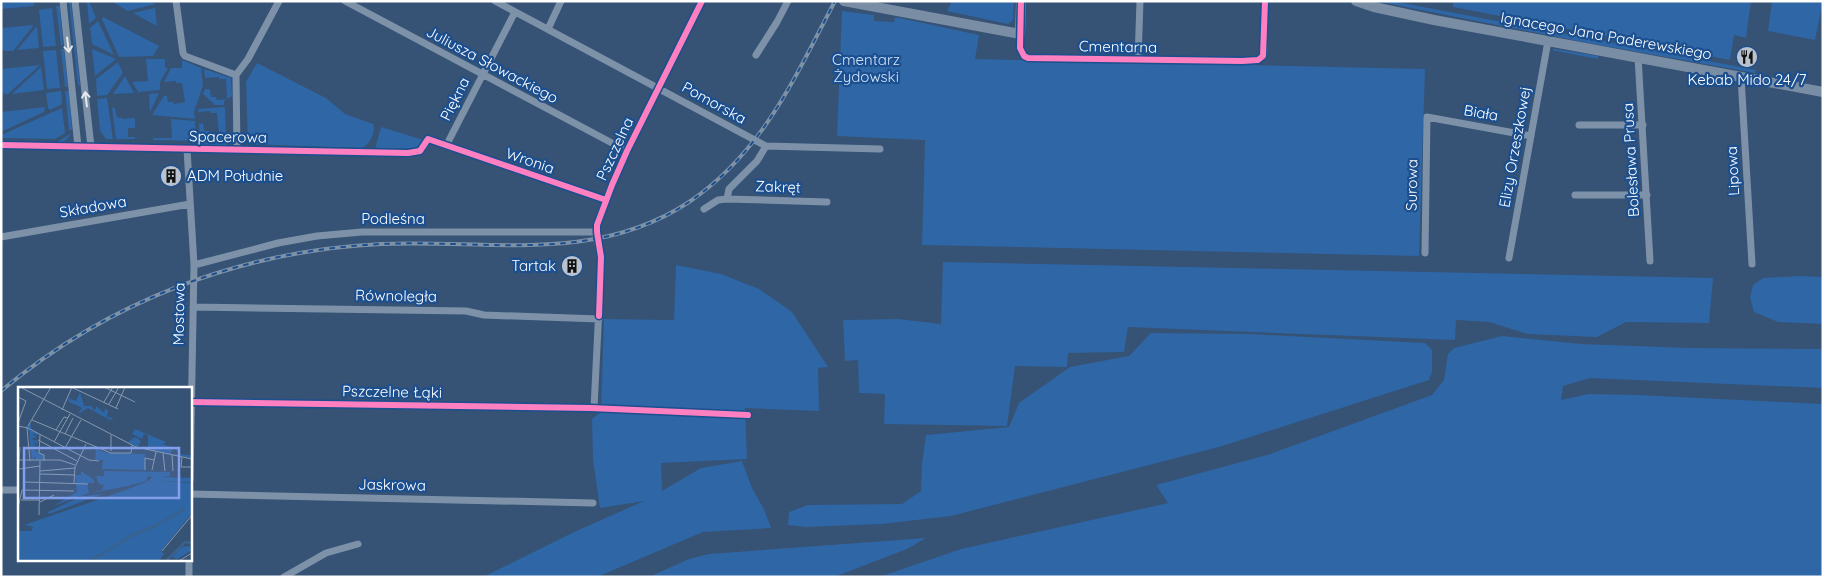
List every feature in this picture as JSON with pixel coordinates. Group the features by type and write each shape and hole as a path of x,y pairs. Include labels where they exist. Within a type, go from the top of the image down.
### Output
{"main road":[{"path":"844,1 1020,34"},
{"name":"Cmentarna","path":"1020,34 1021,1"},
{"name":"Ignacego Jana Paderewskiego","path":"1356,1 1374,7 1434,20 1823,92"}],"street":[{"path":"63,1 78,147"},
{"path":"75,1 91,147"},
{"path":"176,1 182,53 236,75"},
{"path":"237,150 236,75 248,59 279,1"},
{"name":"Juliusza Słowackiego","path":"345,1 627,151"},
{"name":"Pomorska","path":"494,1 766,146 880,149"},
{"path":"548,29 561,1"},
{"name":"Pszczelna","path":"594,408 601,257 596,232 597,224 627,151 702,1"},
{"path":"756,55 788,1"},
{"path":"1138,60 1140,1"},
{"name":"Cmentarna","path":"1020,34 1021,52 1028,58 1254,61 1261,58 1264,53 1265,1"},
{"name":"Piękna","path":"446,146 515,12"},
{"name":"Elizy Orzeszkowej","path":"1509,258 1548,41"},
{"name":"Bolesława Prusa","path":"1638,57 1650,262"},
{"name":"Lipowa","path":"1741,77 1752,264"},
{"name":"Biała","path":"1426,116 1531,136"},
{"name":"Surowa","path":"1425,253 1426,116"},
{"path":"1579,125 1643,125"},
{"name":"Spacerowa","path":"1,145 415,153 420,151 428,139 446,146"},
{"name":"Wronia","path":"446,146 606,200"},
{"name":"Zakręt","path":"728,199 728,189 757,161 766,146"},
{"name":"Mostowa","path":"187,149 194,265 191,402"},
{"path":"1575,195 1647,195"},
{"name":"Zakręt","path":"704,209 718,200 728,199 827,202"},
{"name":"Składowa","path":"1,237 190,204"},
{"name":"Podleśna","path":"194,265 278,243 317,236 362,232 596,232"},
{"name":"Równoległa","path":"193,307 466,311 484,315 598,319"},
{"name":"Pszczelne Łąki","path":"191,402 594,408 748,415"},
{"path":"1,490 18,490"},
{"name":"Jaskrowa","path":"191,494 593,503"},
{"path":"284,577 326,553 358,544"},
{"path":"189,560 189,577"}],"green space":[{"path":"1,1 34,1 34,6 1,9"},
{"path":"69,1 71,1 80,85 78,85"},
{"path":"87,1 89,1 96,18 89,24"},
{"path":"111,1 150,1 155,4 128,11"},
{"path":"952,1 1014,1 1013,20 1008,24 947,11"},
{"path":"1376,1 1392,1 1756,70 1755,73 1588,43"},
{"path":"1453,1 1751,1 1746,38 1734,35 1730,60 1453,7"},
{"path":"1772,1 1823,1 1815,40 1768,31"},
{"path":"56,6 60,6 63,45 61,46"},
{"path":"52,8 56,46 43,47 39,10"},
{"path":"155,8 157,26 133,13"},
{"name":"Cmentarz Żydowski","path":"842,11 874,15 874,21 894,22 895,17 979,35 975,59 1425,69 1419,256 922,245 925,140 837,136"},
{"path":"103,17 159,46 153,56 119,57 102,19"},
{"path":"98,21 114,55 92,44 90,28"},
{"path":"34,25 13,51 1,49 1,28"},
{"path":"37,26 39,48 17,50"},
{"path":"61,49 64,49 68,87 65,87"},
{"path":"92,49 116,59 95,76"},
{"path":"56,50 60,88 47,89 43,51"},
{"path":"1551,50 1598,56 1598,59"},
{"path":"146,59 165,59 165,68 168,68 160,82 160,90 138,92 132,82 148,81"},
{"path":"182,60 201,68 203,85 194,112 195,119 152,115 164,96 167,96 168,102 173,102 174,104 185,102 182,83 176,83 176,81 164,82 171,68 182,68"},
{"path":"118,62 123,73 107,95 97,96 96,79"},
{"path":"257,63 326,98 345,114 373,124 374,131 370,141 362,148 248,144 246,82"},
{"path":"40,65 8,94 1,93 1,69"},
{"path":"41,67 44,90 12,94"},
{"path":"204,69 231,78 232,96 224,101 224,105 215,105 203,94 205,89 210,89 211,97 216,97 217,100 227,99 226,79 219,79 219,77 205,78"},
{"path":"125,76 134,93 113,94"},
{"path":"61,91 62,104 50,110 46,93"},
{"path":"65,91 69,91 72,130 69,130"},
{"path":"159,93 150,112 149,94"},
{"path":"107,98 113,139 106,139 100,131 97,99"},
{"path":"45,107 44,112 1,132 1,112"},
{"path":"225,107 226,139 233,139 233,143 228,143 228,145 204,145 204,142 200,141 199,124 203,123 204,131 219,133 217,113 211,113 210,111 198,112 198,109"},
{"path":"62,108 65,133 55,139 1,138 1,135"},
{"path":"112,108 115,108 117,118 135,118 135,128 128,128 128,137 135,137 135,139 116,139"},
{"path":"171,119 195,121 196,141 153,140 153,138 172,138"},
{"path":"381,127 427,141 416,150 375,149"},
{"path":"72,133 61,143 1,141 57,142"},
{"path":"943,262 1713,278 1709,323 1626,322 1597,337 1528,334 1489,322 1456,320 1455,340 1128,327 1124,352 1068,353 1067,367 1015,366 1007,426 884,424 885,394 859,393 858,360 845,361 843,320 898,319 941,324"},
{"path":"676,265 721,274 759,289 792,312 828,367 818,368 819,411 745,408 747,459 661,463 662,491 701,468 742,461 752,488 764,509 771,528 703,532 597,577 483,577 574,532 644,501 600,508 593,460 592,419 601,412 604,319 674,320"},
{"path":"1823,277 1823,324 1778,322 1754,312 1750,297 1753,285 1763,278"},
{"path":"1151,333 1250,334 1425,343 1432,350 1432,372 1429,380 1219,447 951,516 882,524 806,527 788,525 789,512 808,505 902,504 921,491 926,435 1009,427 1019,403 1070,367 1129,356"},
{"path":"1502,336 1581,344 1691,348 1823,349 1823,388 1590,378 1563,386 1561,400 1588,394 1823,404 1823,577 879,577 961,549 1168,503 1156,485 1267,455 1432,395 1444,380 1448,354 1454,348"},
{"path":"926,538 907,549 834,577 649,577 689,559 709,554"}],"railway":[{"path":"1,391 43,359 86,331 132,307 179,286 227,270 277,257 381,244 539,245 577,242 616,234 653,222 689,202 715,182 757,136 791,85 835,1"}],"cycle path":[{"path":"599,316 601,257 597,225 627,151 702,1"},
{"path":"1021,1 1020,48 1024,56 1028,58 1242,61 1258,60 1263,56 1265,1"},
{"path":"1,145 408,153 420,151 428,139 606,200"},
{"path":"191,402 591,408 748,415"}],"place":[{"name":"Kebab Mido 24/7","path":"1747,57"},
{"name":"ADM Południe","path":"171,176"},
{"name":"Tartak","path":"572,266"}]}
